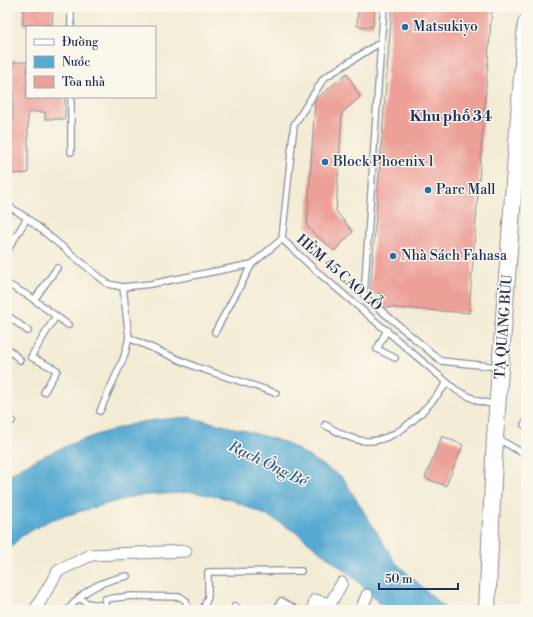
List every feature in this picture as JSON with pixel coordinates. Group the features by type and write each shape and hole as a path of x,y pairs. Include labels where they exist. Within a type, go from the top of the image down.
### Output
{"main road":[{"name":"TẠ QUANG BỬU","path":"487,610 495,437 521,163 526,23"}],"street":[{"path":"35,610 58,571 91,555 186,551"},
{"path":"313,610 315,600 330,604 342,583"},
{"path":"361,610 367,594"}],"lane":[{"path":"71,7 71,26"},
{"path":"384,7 364,296 441,361 501,367"},
{"path":"282,239 294,125 324,78 381,42"},
{"path":"71,98 71,152"},
{"name":"HẺM 45 CAO LỖ","path":"7,205 27,218 108,284 123,287 177,279 252,264 282,239 314,270 387,330 456,390 478,401 498,405"},
{"path":"7,251 27,218"},
{"path":"215,332 252,264"},
{"path":"34,300 57,268"},
{"path":"7,284 34,300 68,325"},
{"path":"100,411 124,357 129,338 123,287"},
{"path":"7,315 28,331"},
{"path":"44,392 57,370 32,357 56,316"},
{"path":"387,330 377,349 395,358"},
{"path":"129,338 196,366 276,393"},
{"path":"7,348 20,360"},
{"path":"325,425 354,439 369,441 386,436 420,415 447,383"},
{"path":"526,422 524,425 526,426"},
{"path":"495,437 526,455"},
{"path":"203,610 208,597 208,572 301,571"},
{"path":"68,610 79,598 98,584 127,576"},
{"path":"79,598 87,603 105,608 105,599 132,596 181,597 186,601 187,610"},
{"path":"276,610 281,601 297,610"}],"water":[{"name":"Rạch Ông Bé","path":"189,417 247,431 287,443 343,478 395,562 447,610 389,610 378,602 353,577 297,533 274,519 229,499 192,492 135,496 50,520 22,536 7,551 7,477 20,468 52,452 104,432 143,422"}],"building":[{"path":"23,7 53,7 52,25 23,25"},
{"path":"358,7 375,7 373,27 357,26"},
{"name":"Parc Mall","path":"392,7 492,7 469,313 384,307 379,303 380,293 370,293"},
{"path":"13,62 26,62 26,98 65,98 65,119 45,119 45,112 28,112 28,173 10,174 10,167 7,167 7,124 13,124"},
{"name":"Block Phoenix 1","path":"347,73 360,97 342,113 336,211 353,232 334,251 307,227 315,100"},
{"path":"442,436 463,445 446,486 425,478"}],"place":[{"name":"Matsukiyo","path":"405,27"},
{"name":"Block Phoenix 1","path":"325,162"},
{"name":"Parc Mall","path":"428,190"},
{"name":"Nhà Sách Fahasa","path":"393,256"}],"district":[{"name":"Khu phố 34","path":"451,116"}]}
